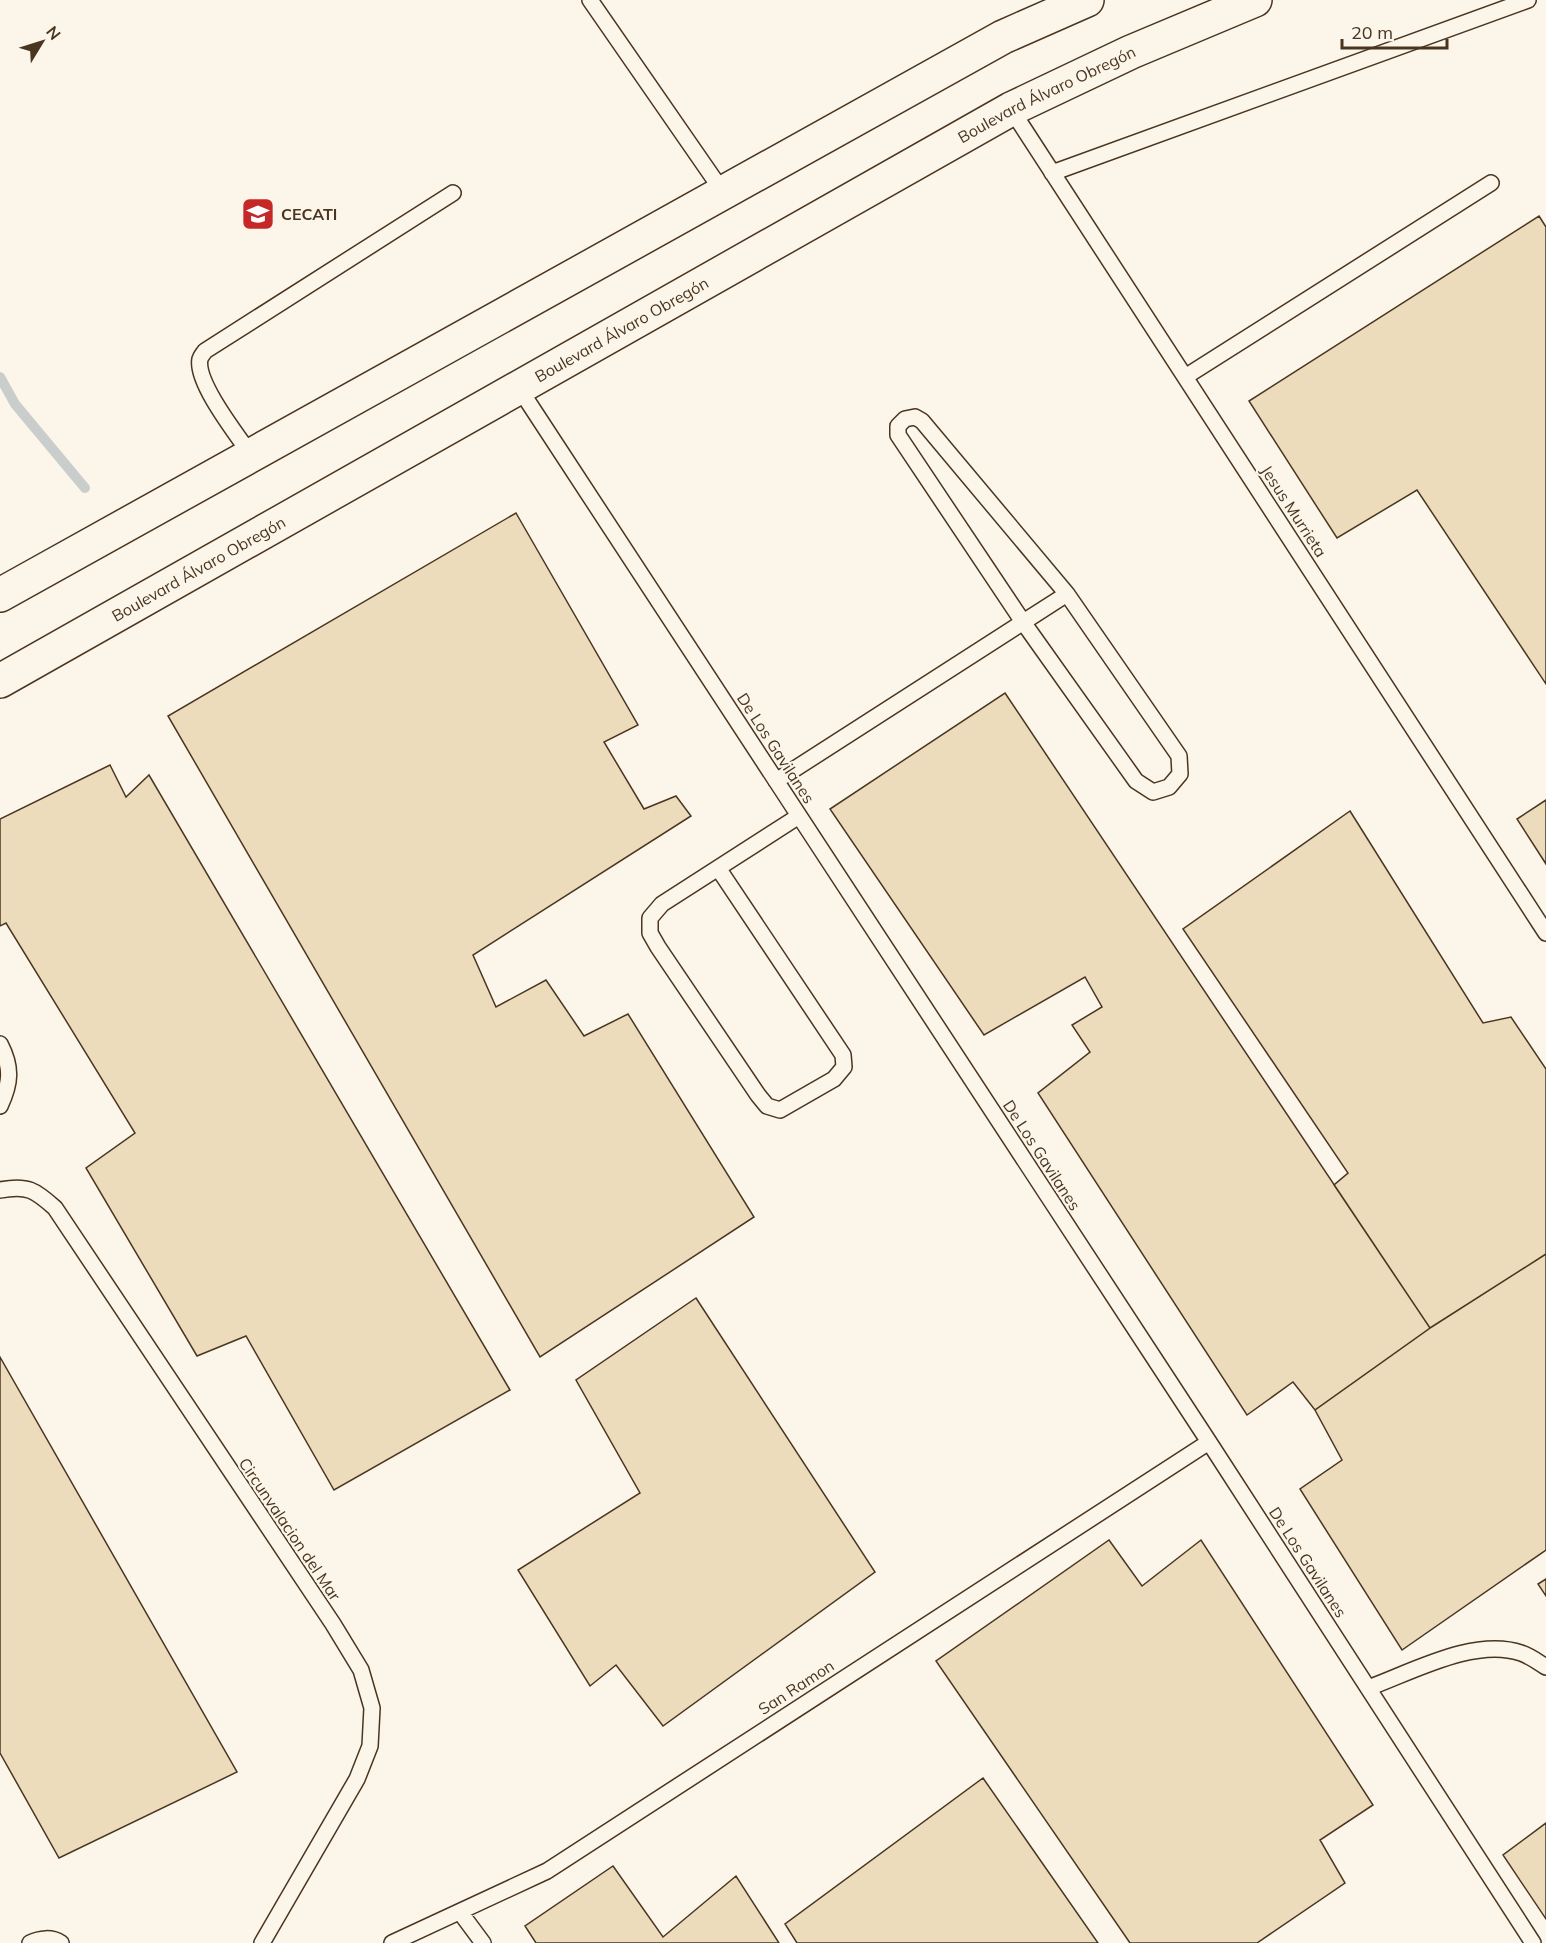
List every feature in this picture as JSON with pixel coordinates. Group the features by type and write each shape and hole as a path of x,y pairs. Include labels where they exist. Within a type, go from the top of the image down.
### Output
{"highway":[{"path":"0,596 1003,37 1087,0"},
{"name":"Boulevard Álvaro Obregón","path":"0,681 1011,109 1131,51 1255,0"}],"lane":[{"path":"590,0 723,192"},
{"path":"1052,173 1528,0"},
{"name":"Jesus Murrieta","path":"1011,109 1546,933"},
{"path":"1185,377 1491,183"},
{"path":"251,455 208,392 202,376 200,361 205,351 453,193"},
{"name":"De Los Gavilanes","path":"519,388 1209,1442 1533,1943"},
{"path":"915,417 922,421 1067,594 1179,756 1180,774 1169,787 1153,792 1136,781 1023,622 898,435 898,426 905,420 915,417"},
{"path":"776,781 1067,594"},
{"path":"718,868 843,1055 844,1067 834,1079 780,1110 767,1106 758,1095 658,947 650,933 650,918 662,904 718,868 799,816"},
{"path":"0,1044 6,1056 10,1078 0,1106"},
{"name":"Circunvalacion del Mar","path":"0,1190 15,1187 36,1191 55,1208 333,1624 361,1670 372,1708 370,1746 357,1779 262,1943"},
{"name":"San Ramon","path":"392,1943 547,1871 1209,1442"},
{"path":"1368,1688 1458,1654 1476,1650 1502,1649 1522,1653 1546,1667"},
{"path":"460,1912 483,1943"},
{"path":"30,1943 37,1939 55,1939 62,1943"}],"building":[{"path":"1539,216 1546,227 1546,684 1417,490 1337,538 1249,401"},
{"path":"516,513 638,725 604,742 644,809 676,796 691,816 473,955 496,1007 546,980 584,1036 628,1014 754,1217 540,1357 168,716"},
{"path":"1005,693 1430,1328 1315,1410 1293,1382 1247,1415 1038,1093 1090,1052 1072,1025 1102,1007 1085,977 984,1035 830,809"},
{"path":"110,765 126,797 149,775 510,1390 334,1490 246,1336 197,1356 86,1168 135,1133 6,923 0,926 0,819"},
{"path":"1546,800 1546,864 1517,819"},
{"path":"1350,811 1483,1023 1511,1017 1546,1069 1546,1254 1430,1328 1334,1185 1348,1173 1183,929"},
{"path":"1546,1254 1546,1550 1402,1650 1300,1489 1342,1460 1315,1410 1430,1328"},
{"path":"696,1298 875,1572 663,1726 616,1665 590,1686 518,1570 640,1493 576,1380"},
{"path":"0,1357 237,1772 59,1858 0,1753"},
{"path":"1109,1540 1142,1586 1201,1540 1373,1805 1320,1840 1345,1883 1257,1943 1130,1943 936,1661"},
{"path":"1546,1579 1546,1596 1538,1584"},
{"path":"983,1778 1098,1943 797,1943 785,1924"},
{"path":"1546,1823 1546,1919 1503,1855"},
{"path":"613,1866 663,1937 736,1876 779,1943 536,1943 525,1926"}],"waterway":[{"path":"0,377 15,404 85,488"}],"place":[{"name":"CECATI","path":"258,214"}]}
